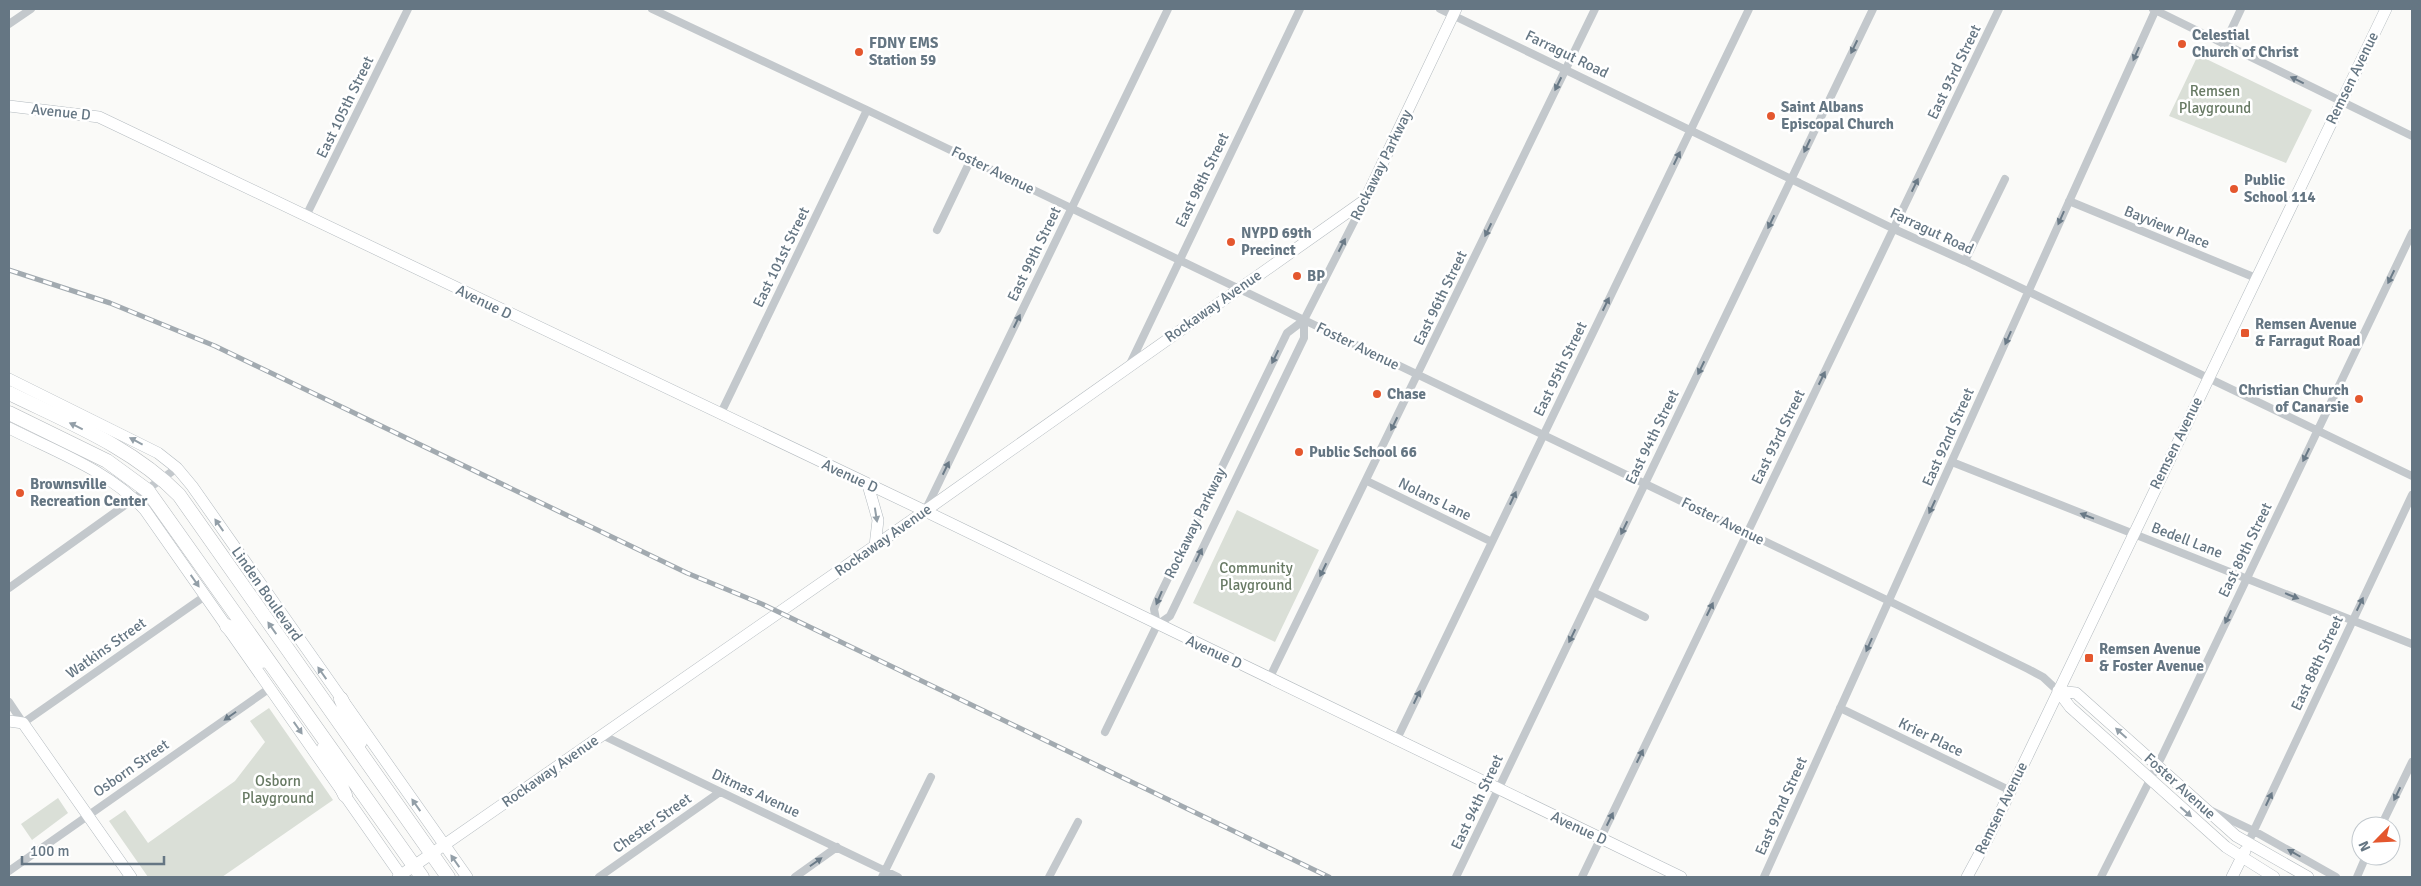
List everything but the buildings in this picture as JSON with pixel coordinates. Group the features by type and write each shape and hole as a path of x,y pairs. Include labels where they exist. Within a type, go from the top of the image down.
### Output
{"highway":[{"name":"Linden Boulevard","path":"9,393 121,450 162,479 178,495 448,877"},
{"path":"9,413 106,461 148,490 418,872"},
{"path":"226,626 287,685"},
{"path":"341,699 371,768"},
{"path":"312,720 345,795"}],"main road":[{"name":"Remsen Avenue","path":"1967,877 1988,838 2386,9"},
{"name":"Rockaway Parkway","path":"1365,200 1454,12"},
{"name":"Avenue D","path":"9,106 99,117 720,415 925,511 1157,626 1681,877"},
{"name":"Rockaway Avenue","path":"401,877 418,872 432,854 444,845 925,511 1130,364 1365,200"},
{"name":"Linden Boulevard","path":"9,378 158,452 176,468 192,486 466,877"},
{"path":"9,428 100,473 135,500 148,514 401,877"},
{"path":"868,485 878,520 875,546"},
{"name":"Foster Avenue","path":"2058,691 2076,692 2236,836 2308,877"},
{"name":"Foster Avenue","path":"2058,691 2070,707 2226,847 2274,877"},
{"path":"9,722 23,723 131,877"},
{"path":"2232,877 2248,843"}],"street":[{"path":"9,24 31,9"},
{"name":"East 105th Street","path":"306,216 408,9"},
{"name":"Foster Avenue","path":"652,9 971,159 1889,600 2028,668 2043,677 2058,691"},
{"name":"East 99th Street","path":"925,511 1168,9"},
{"name":"East 98th Street","path":"1130,364 1300,9"},
{"name":"Farragut Road","path":"1440,9 1454,12 1565,69 1894,229 1965,261 2028,293 2412,476"},
{"name":"East 96th Street","path":"1270,679 1595,9"},
{"name":"East 95th Street","path":"1396,741 1748,9"},
{"name":"East 94th Street","path":"1456,877 1873,9"},
{"name":"East 93rd Street","path":"1582,877 2000,9"},
{"path":"2155,9 2224,45 2412,136"},
{"name":"East 92nd Street","path":"1764,877 2155,9"},
{"path":"2224,45 2241,9"},
{"name":"East 101st Street","path":"720,415 867,110"},
{"path":"937,230 971,159"},
{"path":"1965,261 2005,178"},
{"name":"Rockaway Parkway","path":"1157,626 1154,609 1157,601 1287,333 1304,320 1365,200"},
{"name":"Bayview Place","path":"2069,201 2256,278"},
{"name":"East 89th Street","path":"2101,877 2158,765 2412,233"},
{"name":"Rockaway Parkway","path":"1105,732 1157,626 1170,616 1274,401 1304,338 1304,320"},
{"name":"Bedell Lane","path":"1952,462 2412,644"},
{"path":"9,588 135,500 176,468"},
{"name":"Nolans Lane","path":"1367,481 1492,542"},
{"name":"East 88th Street","path":"2248,843 2412,495"},
{"path":"1593,592 1645,617"},
{"name":"Watkins Street","path":"23,723 205,596"},
{"name":"Osborn Street","path":"9,871 270,688"},
{"path":"9,702 23,723"},
{"name":"Krier Place","path":"1840,708 2010,790"},
{"name":"Ditmas Avenue","path":"602,735 837,848 884,874 898,877"},
{"path":"2386,816 2412,762"},
{"path":"884,874 931,777"},
{"name":"Chester Street","path":"599,877 720,792"},
{"path":"2204,808 2254,831 2336,877"},
{"path":"1049,877 1078,822"},
{"path":"795,877 837,848"}],"green space":[{"name":"Remsen Playground","path":"2198,55 2312,110 2286,163 2169,116"},
{"name":"Community Playground","path":"1237,510 1319,550 1275,642 1193,603"},
{"name":"Osborn Playground","path":"269,708 333,800 222,877 148,877 109,821 125,810 148,843 235,781 265,742 250,721"},
{"path":"58,798 68,813 32,840 21,824"}],"railway":[{"path":"9,270 110,303 215,346 687,573 762,604 1329,877"}],"place":[{"name":"Celestial Church of Christ","path":"2182,44"},
{"name":"FDNY EMS Station 59","path":"859,52"},
{"name":"Saint Albans Episcopal Church","path":"1771,116"},
{"name":"Public School 114","path":"2234,189"},
{"name":"NYPD 69th Precinct","path":"1231,242"},
{"name":"BP","path":"1297,276"},
{"name":"Remsen Avenue & Farragut Road","path":"2245,333"},
{"name":"Chase","path":"1377,394"},
{"name":"Christian Church of Canarsie","path":"2359,399"},
{"name":"Public School 66","path":"1299,452"},
{"name":"Brownsville Recreation Center","path":"20,493"},
{"name":"Remsen Avenue & Foster Avenue","path":"2089,658"}]}
